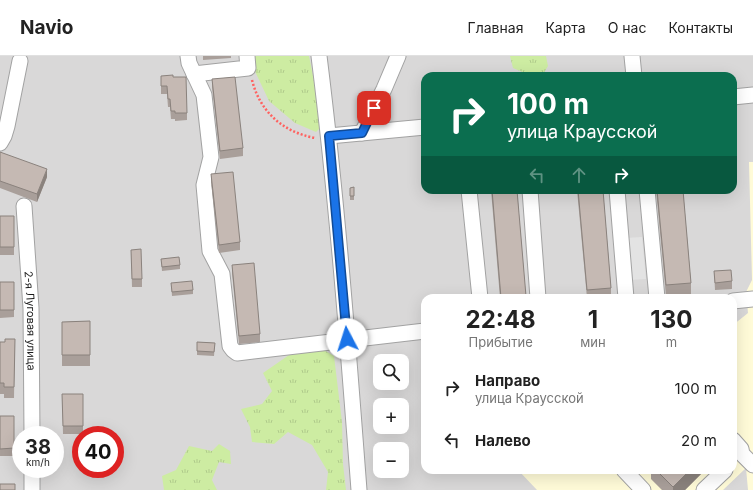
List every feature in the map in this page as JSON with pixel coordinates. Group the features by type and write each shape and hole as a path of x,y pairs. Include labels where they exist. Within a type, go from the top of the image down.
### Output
{"street":[{"path":"188,56 189,63 204,95 211,157 204,185 210,251 222,274 230,346 233,350 237,352 421,331"},
{"path":"319,56 329,136 359,490"},
{"path":"362,133 384,89 398,56"},
{"path":"632,56 634,72"},
{"path":"0,143 7,126 20,61"},
{"path":"194,74 248,62"},
{"path":"737,97 753,95"},
{"path":"329,136 421,127"},
{"path":"469,194 480,294"},
{"path":"530,194 538,294"},
{"path":"620,194 626,294"},
{"path":"647,194 657,294"},
{"name":"2-я Луговая улица","path":"24,206 31,308 32,426"},
{"path":"737,301 753,299"},
{"path":"737,444 741,449 737,458 753,465"},
{"path":"628,474 643,490"},
{"path":"704,490 721,474"},
{"path":"32,478 32,490"}],"path":[{"path":"248,62 259,101 266,111 285,126 309,137 316,138 329,136"}],"shaded area":[{"path":"0,56 753,56 753,490 0,490"},
{"path":"749,162 753,162 753,490 748,490 746,468 723,490 537,490 522,474 737,474 737,322 748,313 746,292 752,280"},
{"path":"642,237 646,279 629,280 625,238"}],"green space":[{"path":"252,56 309,56 323,125 316,132 295,123 269,101 253,67"},
{"path":"510,56 546,56 548,66 544,72 522,72 513,68"},
{"path":"324,350 334,356 342,422 343,464 346,490 326,490 328,472 312,445 288,432 274,444 252,442 250,427 241,409 262,404 272,391 263,373 289,355"},
{"path":"219,444 230,451 231,464 219,462 212,480 217,490 164,490 162,476 176,470 189,446 212,451"}],"building":[{"path":"173,75 173,77 186,77 187,113 175,113 175,111 171,111 167,86 161,86 161,76"},
{"path":"235,77 243,148 220,151 212,79"},
{"path":"0,152 47,169 37,194 0,181"},
{"path":"233,172 240,242 219,245 211,174"},
{"path":"354,187 354,196 350,196 350,188"},
{"path":"492,194 517,194 526,294 501,294"},
{"path":"578,194 603,194 611,288 587,290"},
{"path":"657,194 683,194 691,283 666,285"},
{"path":"0,216 14,216 14,247 0,247"},
{"path":"141,249 142,279 132,279 131,250"},
{"path":"179,257 180,265 162,267 161,259"},
{"path":"254,263 260,334 239,336 232,265"},
{"path":"731,270 732,281 715,283 714,271"},
{"path":"192,281 193,290 172,292 171,283"},
{"path":"0,282 14,282 14,310 0,310"},
{"path":"90,321 90,355 62,355 62,322"},
{"path":"5,339 15,339 14,387 4,387 4,383 0,383 0,342 5,342"},
{"path":"197,342 215,343 214,352 197,351"},
{"path":"62,394 83,394 83,426 63,426"},
{"path":"0,416 14,416 14,426 12,426 12,448 0,449"},
{"path":"660,474 686,474 673,487"},
{"path":"0,484 15,484 15,490 0,490"}],"route":[{"path":"347,339 329,136 362,133 374,108"}]}
